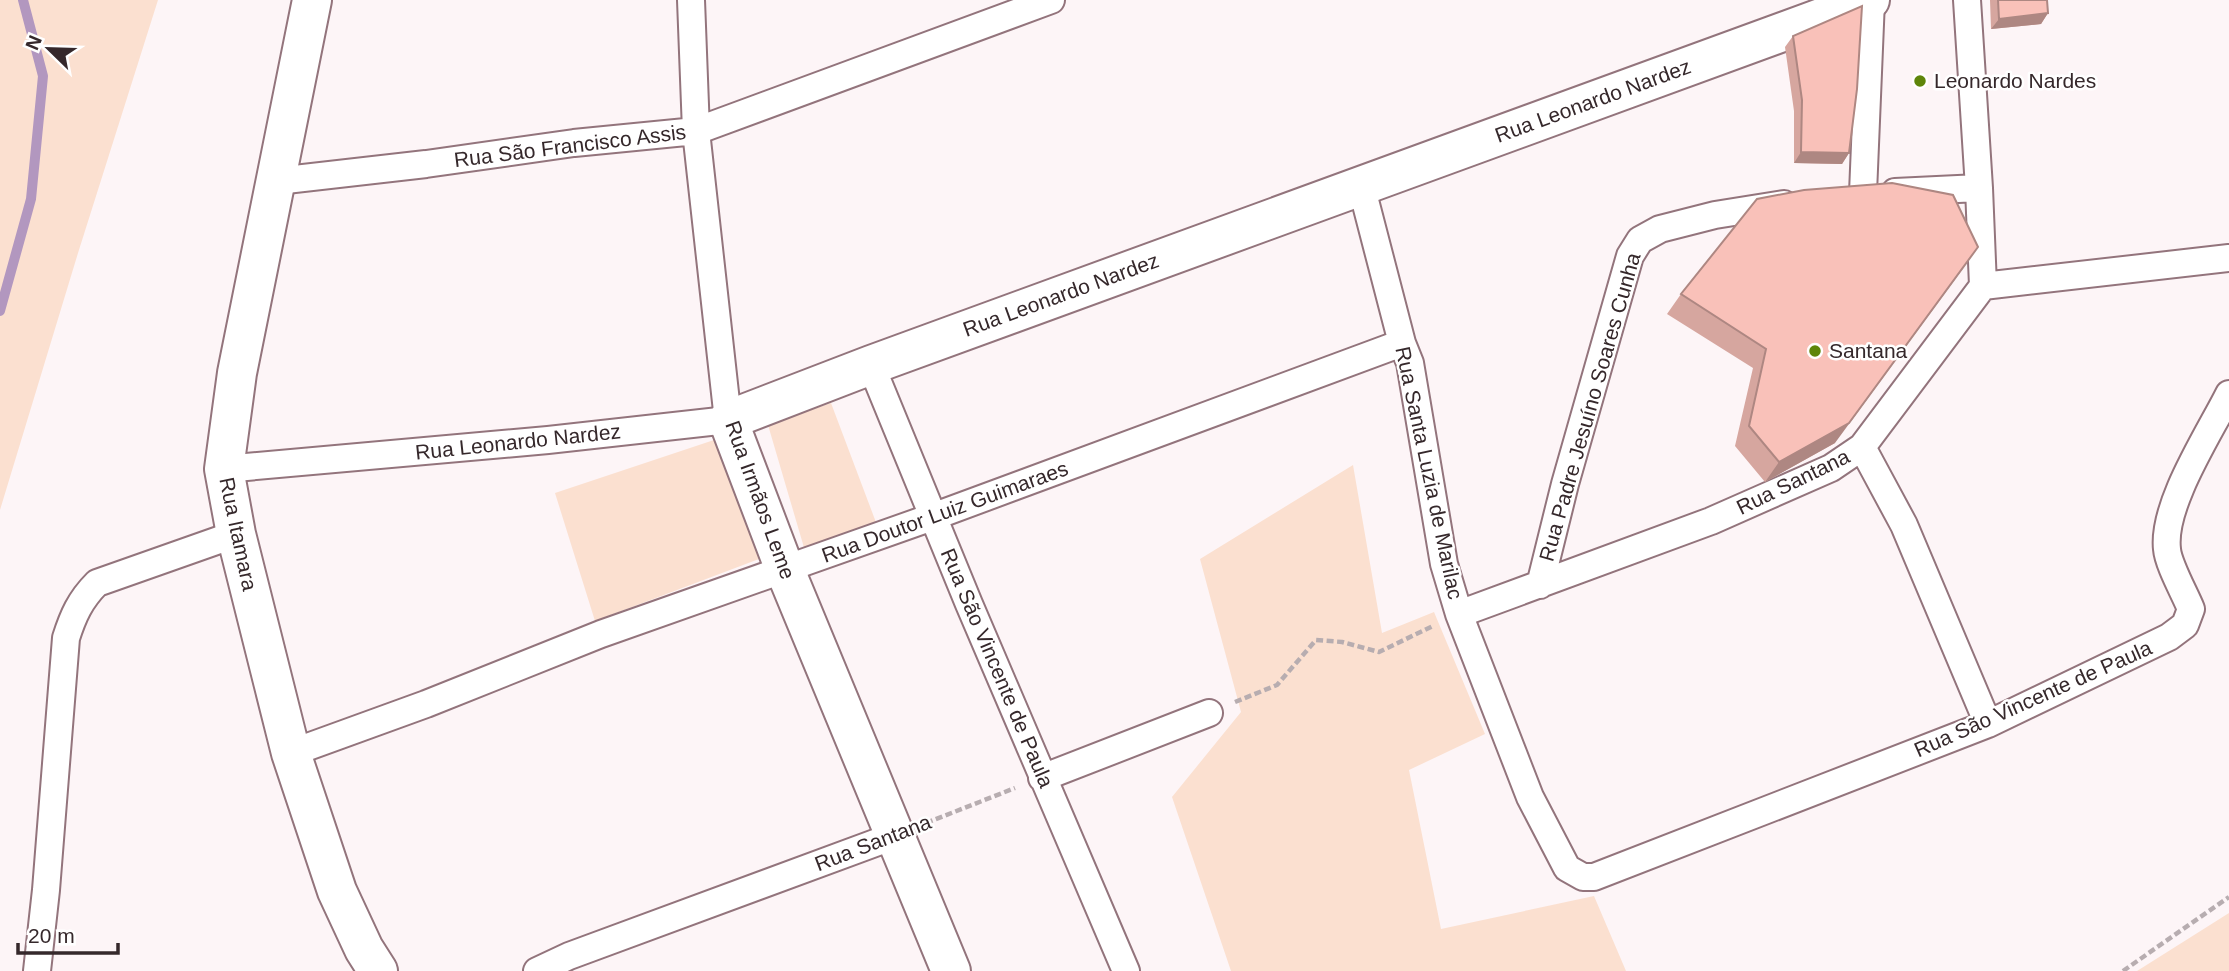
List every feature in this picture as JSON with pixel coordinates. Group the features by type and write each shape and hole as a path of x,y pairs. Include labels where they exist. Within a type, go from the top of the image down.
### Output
{"street":[{"name":"Rua Itamara","path":"312,0 237,373 224,470 236,534 291,753 337,891 364,949 378,971"},
{"name":"Rua Irmãos Leme","path":"691,0 696,131 728,420 785,570 951,971"},
{"name":"Rua São Francisco Assis","path":"276,181 426,164 574,143 696,131 1051,0"},
{"name":"Rua Leonardo Nardez","path":"224,470 548,440 728,420 871,365 1870,0"},
{"path":"1863,193 1870,0"},
{"path":"1967,0 1983,286 2229,258"},
{"name":"Rua Santa Luzia de Marilac","path":"1361,185 1402,343 1410,363 1444,564 1459,614 1530,797 1567,868"},
{"path":"1835,196 1979,188"},
{"name":"Rua Padre Jesuíno Soares Cunha","path":"1540,585 1565,484 1630,256 1640,240 1660,229 1715,215 1808,201"},
{"name":"Rua Santana","path":"1459,614 1711,521 1831,468 1862,447 1983,286"},
{"name":"Rua Doutor Luiz Guimaraes","path":"291,753 426,704 601,634 935,516 1402,343"},
{"name":"Rua São Vincente de Paula","path":"871,365 1042,778 1126,971"},
{"name":"Rua São Vincente de Paula","path":"1567,868 1583,877 1594,877 1988,724 2169,637 2185,625 2191,609 2167,550 2175,499 2229,394"},
{"path":"1862,447 1905,525 1988,724"},
{"path":"37,971 66,638 73,616 83,597 97,583 236,534"},
{"path":"1042,778 1209,713"},
{"name":"Rua Santana","path":"537,971 569,956 894,836"}],"path":[{"path":"1209,713 1277,685 1315,640 1342,642 1379,652 1459,614"},
{"name":"Rua Santana","path":"894,836 1042,778"},
{"path":"2123,971 2229,897"}],"shaded area":[{"path":"0,0 158,0 0,510"},
{"path":"831,403 880,533 805,551 768,425"},
{"path":"720,438 759,559 595,621 555,493"},
{"path":"1353,465 1382,633 1434,612 1485,734 1409,770 1441,929 1594,896 1626,971 1231,971 1172,797 1241,712 1200,559"},
{"path":"2229,913 2229,971 2137,971"}],"building":[{"path":"1998,0 2047,0 2048,13 1999,19"},
{"path":"1862,6 1857,89 1849,153 1801,152 1802,100 1793,36"},
{"name":"Santana","path":"1892,183 1953,195 1978,247 1849,423 1779,462 1749,426 1766,349 1681,294 1757,199 1804,190"}],"waterway":[{"path":"0,311 31,199 43,76 23,0"}],"place":[{"name":"Leonardo Nardes","path":"1920,81"},
{"name":"Santana","path":"1815,351"}]}
